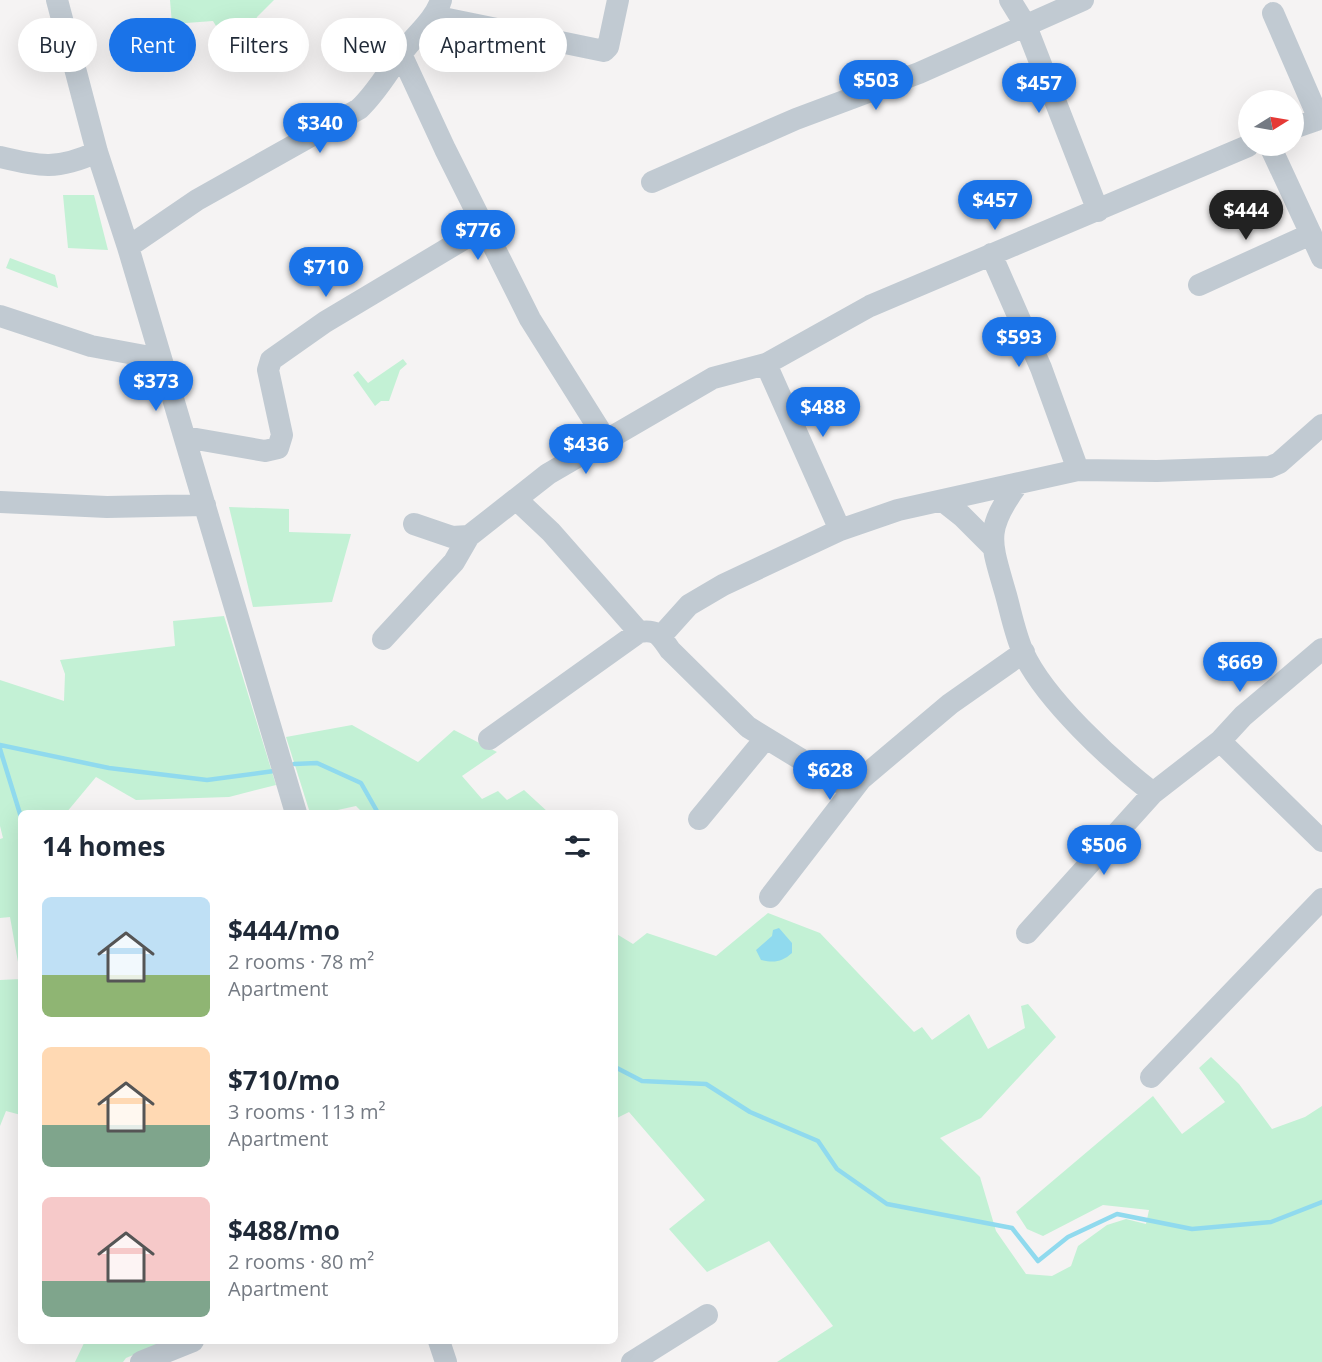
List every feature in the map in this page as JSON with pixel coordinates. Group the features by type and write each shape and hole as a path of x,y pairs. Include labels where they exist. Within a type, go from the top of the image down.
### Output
{"street":[{"path":"57,0 97,152 185,437 295,810"},
{"path":"407,46 437,8 604,51 608,47 618,0"},
{"path":"1010,0 1026,26 1098,211"},
{"path":"652,182 796,119 919,72 1083,0"},
{"path":"1273,13 1320,119 1304,124"},
{"path":"407,67 530,319 606,440"},
{"path":"128,248 197,200 359,109 375,94 389,72"},
{"path":"383,639 454,562 469,536 548,474 713,378 766,364 870,306 1238,150"},
{"path":"0,157 44,166 74,162 97,152"},
{"path":"1275,156 1322,258"},
{"path":"185,437 265,451 278,448 282,435 268,370 271,360 325,322 484,227"},
{"path":"1199,285 1311,234"},
{"path":"991,254 1041,369 1078,470"},
{"path":"0,316 91,346 161,359"},
{"path":"766,364 840,530"},
{"path":"662,635 673,621 704,596 766,563 840,530 898,510 1078,470 1157,471 1270,467 1279,463 1322,425"},
{"path":"1018,484 998,516 992,546 1024,652 1044,684 1079,726 1122,769 1153,793"},
{"path":"516,499 551,532 639,632"},
{"path":"943,501 962,516 992,546"},
{"path":"0,502 107,507 205,505"},
{"path":"414,524 452,537 469,536"},
{"path":"489,739 639,632 651,630 662,635 670,650 748,727 838,782 851,783 861,779"},
{"path":"1027,933 1153,793 1220,741 1243,716 1322,649"},
{"path":"770,897 861,779 950,704 1024,652"},
{"path":"699,819 765,739"},
{"path":"1220,741 1322,841"},
{"path":"1151,1077 1322,899"},
{"path":"632,1362 707,1315"},
{"path":"141,1362 186,1344"},
{"path":"440,1344 446,1362"}],"green space":[{"path":"170,0 274,0 257,18 208,18 208,21 196,22 196,18 172,18"},
{"path":"63,195 94,195 108,250 68,248"},
{"path":"10,258 55,275 58,288 6,268"},
{"path":"403,359 407,364 400,370 389,401 381,401 375,406 353,375 358,371 368,383"},
{"path":"229,507 289,509 289,532 351,534 332,602 253,607"},
{"path":"224,616 276,785 229,797 136,800 96,777 68,810 18,810 18,962 10,917 0,918 0,839 3,838 0,826 0,680 64,701 65,674 60,660 175,646 173,621"},
{"path":"352,725 418,762 454,730 497,752 462,776 482,799 498,791 507,800 524,790 546,810 360,810 356,806 338,810 309,810 286,737"},
{"path":"768,913 820,933 914,1032 922,1027 932,1040 969,1014 988,1049 1025,1028 1021,1006 1028,1004 1056,1037 981,1118 940,1138 980,1177 996,1231 1026,1274 1052,1276 1071,1266 1078,1246 1107,1225 1126,1219 1146,1224 1149,1210 1103,1205 1043,1236 1027,1229 1016,1212 1153,1096 1182,1134 1225,1102 1199,1068 1211,1057 1239,1084 1272,1129 1305,1117 1322,1106 1322,1362 777,1362 833,1326 769,1241 707,1272 669,1229 705,1200 629,1112 618,1118 618,935 633,944 647,933 716,956"},
{"path":"18,979 18,1114 6,1111 0,1126 0,980"},
{"path":"84,1344 160,1344 126,1358 123,1362 75,1362"}],"water":[{"path":"779,928 792,943 792,953 778,961 761,960 756,950 772,936 773,930"}],"waterway":[{"path":"0,745 109,768 207,780 274,771"},
{"path":"0,749 19,810"},
{"path":"294,764 317,763 361,783 376,810"},
{"path":"618,1069 642,1081 706,1084 750,1112 818,1141 837,1169 887,1204 1012,1228 1038,1261 1068,1237 1117,1214 1192,1229 1271,1222 1322,1202"}]}
